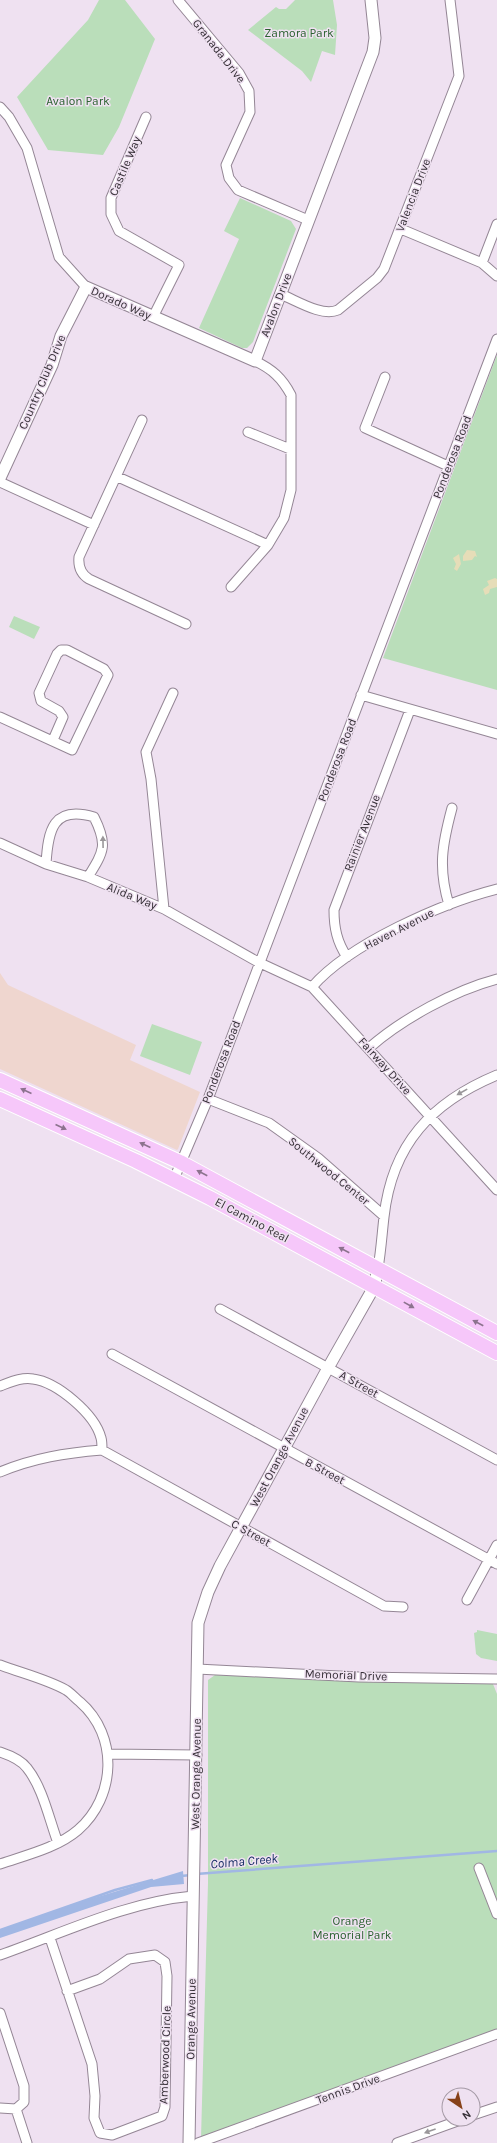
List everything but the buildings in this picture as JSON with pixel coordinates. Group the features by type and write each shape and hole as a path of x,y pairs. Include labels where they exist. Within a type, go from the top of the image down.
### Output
{"main road":[{"name":"El Camino Real","path":"0,1080 180,1162 497,1333"},
{"name":"El Camino Real","path":"0,1099 174,1179 497,1353"}],"street":[{"name":"Granada Drive","path":"178,0 239,73 249,91 250,112 226,165 229,178 238,190 308,220"},
{"name":"Avalon Drive","path":"255,362 373,52 376,38 371,0"},
{"name":"Valencia Drive","path":"280,294 322,311 331,313 338,310 377,278 384,269 459,76 450,0"},
{"name":"Dorado Way","path":"0,107 9,117 26,148 59,257 86,287 255,362"},
{"name":"Castile Way","path":"146,117 111,198 111,214 120,231 179,265 153,317"},
{"path":"482,263 497,224"},
{"path":"401,228 482,263 497,276"},
{"name":"Country Club Drive","path":"0,478 52,365 61,336 86,287"},
{"name":"Ponderosa Road","path":"174,1179 208,1098 258,962 497,339"},
{"path":"231,587 268,545 284,518 292,490 290,449 291,395 284,382 270,368 255,362"},
{"path":"385,376 365,428 448,466"},
{"path":"142,420 118,477 94,525 78,562 81,573 85,576 186,624"},
{"path":"248,432 290,449"},
{"path":"118,477 268,545"},
{"path":"0,482 94,525"},
{"path":"0,717 72,750 108,675 104,669 64,649 57,654 39,693 41,701 59,711 63,718 53,740"},
{"path":"164,909 151,779 146,752 173,693"},
{"path":"361,695 497,734"},
{"name":"Rainier Avenue","path":"347,957 337,938 334,925 334,910 410,710"},
{"path":"449,905 441,867 442,845 452,808"},
{"path":"46,864 48,838 54,825 67,814 82,813 94,817 103,834 103,850 88,877"},
{"name":"Alida Way","path":"0,843 46,864 88,877 164,909 258,962"},
{"name":"Haven Avenue","path":"312,987 323,974 347,957 398,928 449,905 497,889"},
{"name":"Fairway Drive","path":"258,962 312,987 430,1116 494,1179 497,1190"},
{"path":"369,1048 388,1032 421,1012 455,995 497,979"},
{"name":"West Orange Avenue","path":"193,1890 197,1755 197,1639 201,1613 220,1566 374,1287 378,1268 384,1216 392,1178 410,1137 430,1116 452,1098 497,1075"},
{"name":"Southwood Center","path":"208,1098 269,1123 318,1158 384,1216"},
{"name":"A Street","path":"220,1309 497,1460"},
{"name":"B Street","path":"112,1354 493,1561"},
{"path":"0,1386 21,1379 33,1379 44,1381 63,1391 93,1420 101,1438 102,1450 59,1454 17,1465 0,1472"},
{"name":"C Street","path":"102,1450 384,1606 402,1607"},
{"path":"467,1600 493,1561 497,1545"},
{"path":"0,1665 66,1690 88,1708 100,1726 109,1754 107,1782 97,1808 77,1831 58,1843 0,1864"},
{"name":"Memorial Drive","path":"197,1669 359,1677 496,1679"},
{"path":"0,1752 11,1756 26,1766 35,1781 58,1843"},
{"path":"109,1754 197,1755"},
{"path":"479,1868 497,1914"},
{"path":"0,1955 138,1905 169,1898 193,1890"},
{"name":"Orange Avenue","path":"189,2143 193,1890"},
{"name":"Amberwood Circle","path":"50,1938 67,1991 92,2064 95,2096 94,2118 100,2133 112,2135 162,2116 165,2107 167,1976 165,1962 155,1955 129,1959 100,1979 67,1991"},
{"path":"0,2013 24,2086 24,2102 16,2109 0,2108"},
{"name":"Tennis Drive","path":"198,2143 497,2034"},
{"path":"481,2113 497,2107"},
{"path":"16,2109 27,2143"},
{"path":"397,2143 441,2127"}],"shaded area":[{"path":"0,973 8,985 136,1045 130,1060 200,1092 178,1149 177,1150 0,1069"}],"green space":[{"name":"Avalon Park","path":"99,0 125,0 155,39 119,127 103,155 48,150 17,97 88,20"},
{"name":"Zamora Park","path":"295,0 333,0 337,25 335,55 322,51 311,82 302,71 248,30 276,7 279,9 286,9"},
{"path":"240,198 291,221 296,229 253,342 247,348 242,348 199,328 239,239 224,231"},
{"path":"497,355 497,690 383,658"},
{"path":"14,616 40,627 34,639 9,627"},
{"path":"152,1024 202,1042 190,1075 140,1056"},
{"path":"477,1630 497,1634 497,1661 481,1658 476,1654 474,1633 477,1632"},
{"name":"Orange Memorial Park","path":"215,1675 493,1684 497,1694 497,2029 201,2138 208,1883 208,1680"}],"sand":[{"path":"467,550 475,551 477,557 475,556 472,560 463,561 463,556"},
{"path":"459,554 461,564 457,571 454,569 456,564 453,558"},
{"path":"495,578 497,579 497,587 490,589 489,593 485,595 483,589 489,585 487,581"}],"water":[{"path":"183,1871 184,1884 151,1887 0,1938 0,1930 81,1902"}],"waterway":[{"name":"Colma Creek","path":"196,1874 497,1851"},
{"name":"Colma Creek","path":"181,1876 191,1875"},
{"name":"Colma Creek","path":"0,1930 115,1890 152,1880"}]}
